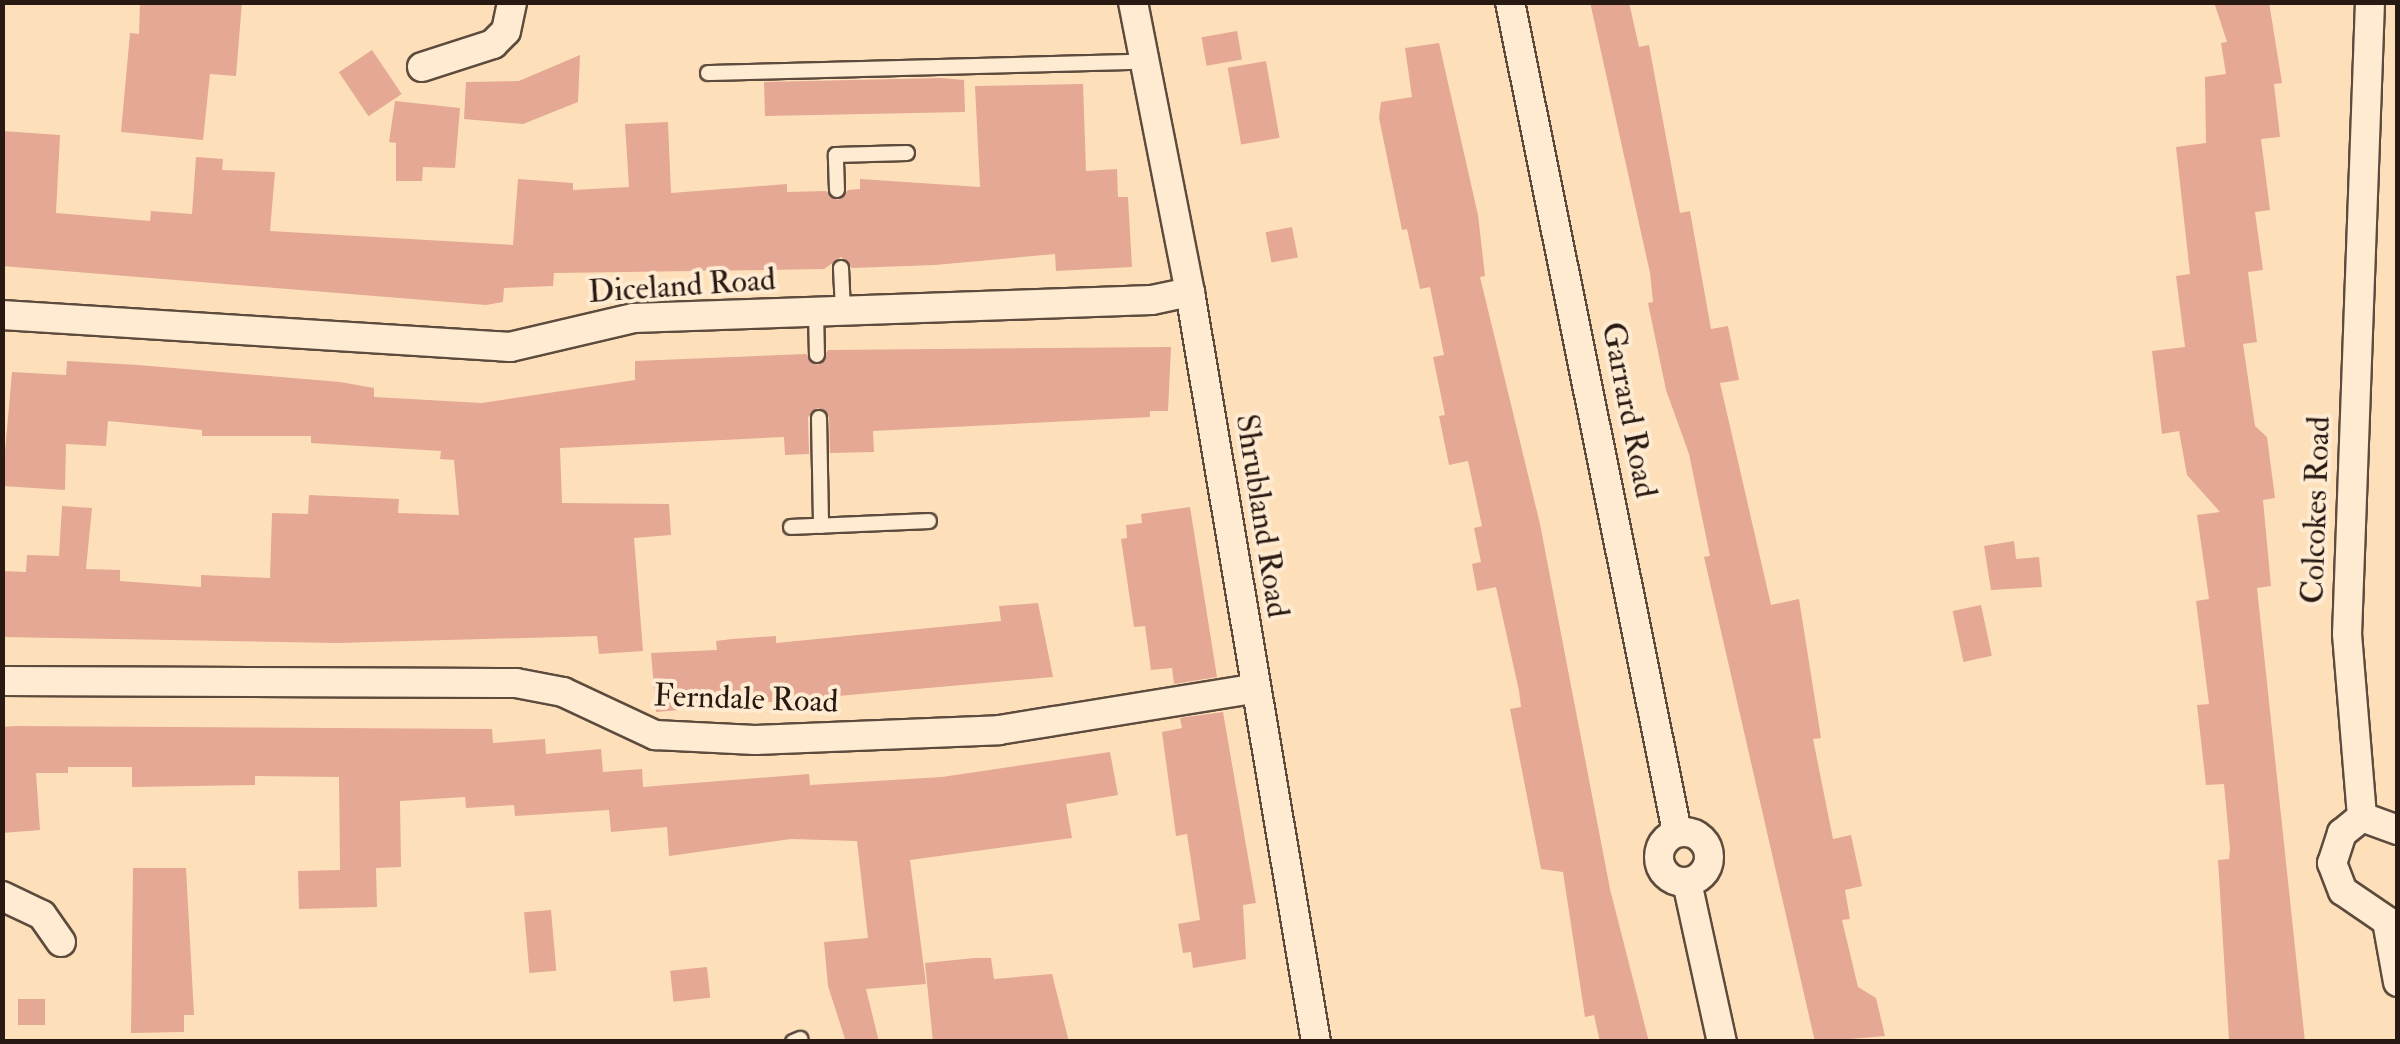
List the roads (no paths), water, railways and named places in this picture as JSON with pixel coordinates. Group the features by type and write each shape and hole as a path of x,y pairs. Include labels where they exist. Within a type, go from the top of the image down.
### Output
{"street":[{"path":"422,67 493,44 506,31 512,2"},
{"name":"Shrubland Road","path":"1132,2 1190,292 1253,689 1316,1042"},
{"name":"Garrard Road","path":"1510,2 1678,832 1659,854 1662,868 1686,882 1722,1042"},
{"name":"Colcokes Road","path":"2362,817 2347,634 2370,2"},
{"name":"Diceland Road","path":"2,316 466,348 510,347 634,318 1152,300 1190,292"},
{"name":"Ferndale Road","path":"2,681 516,683 562,692 656,735 754,740 999,730 1253,689"},
{"path":"2398,830 2362,817 2342,833 2332,863 2343,890 2392,914 2398,982"},
{"path":"2,896 42,915 61,942"}],"lane":[{"path":"708,72 1141,62"},
{"path":"837,190 836,155 907,153"},
{"path":"817,355 841,268"},
{"path":"819,418 821,526"},
{"path":"791,528 929,521"}]}
